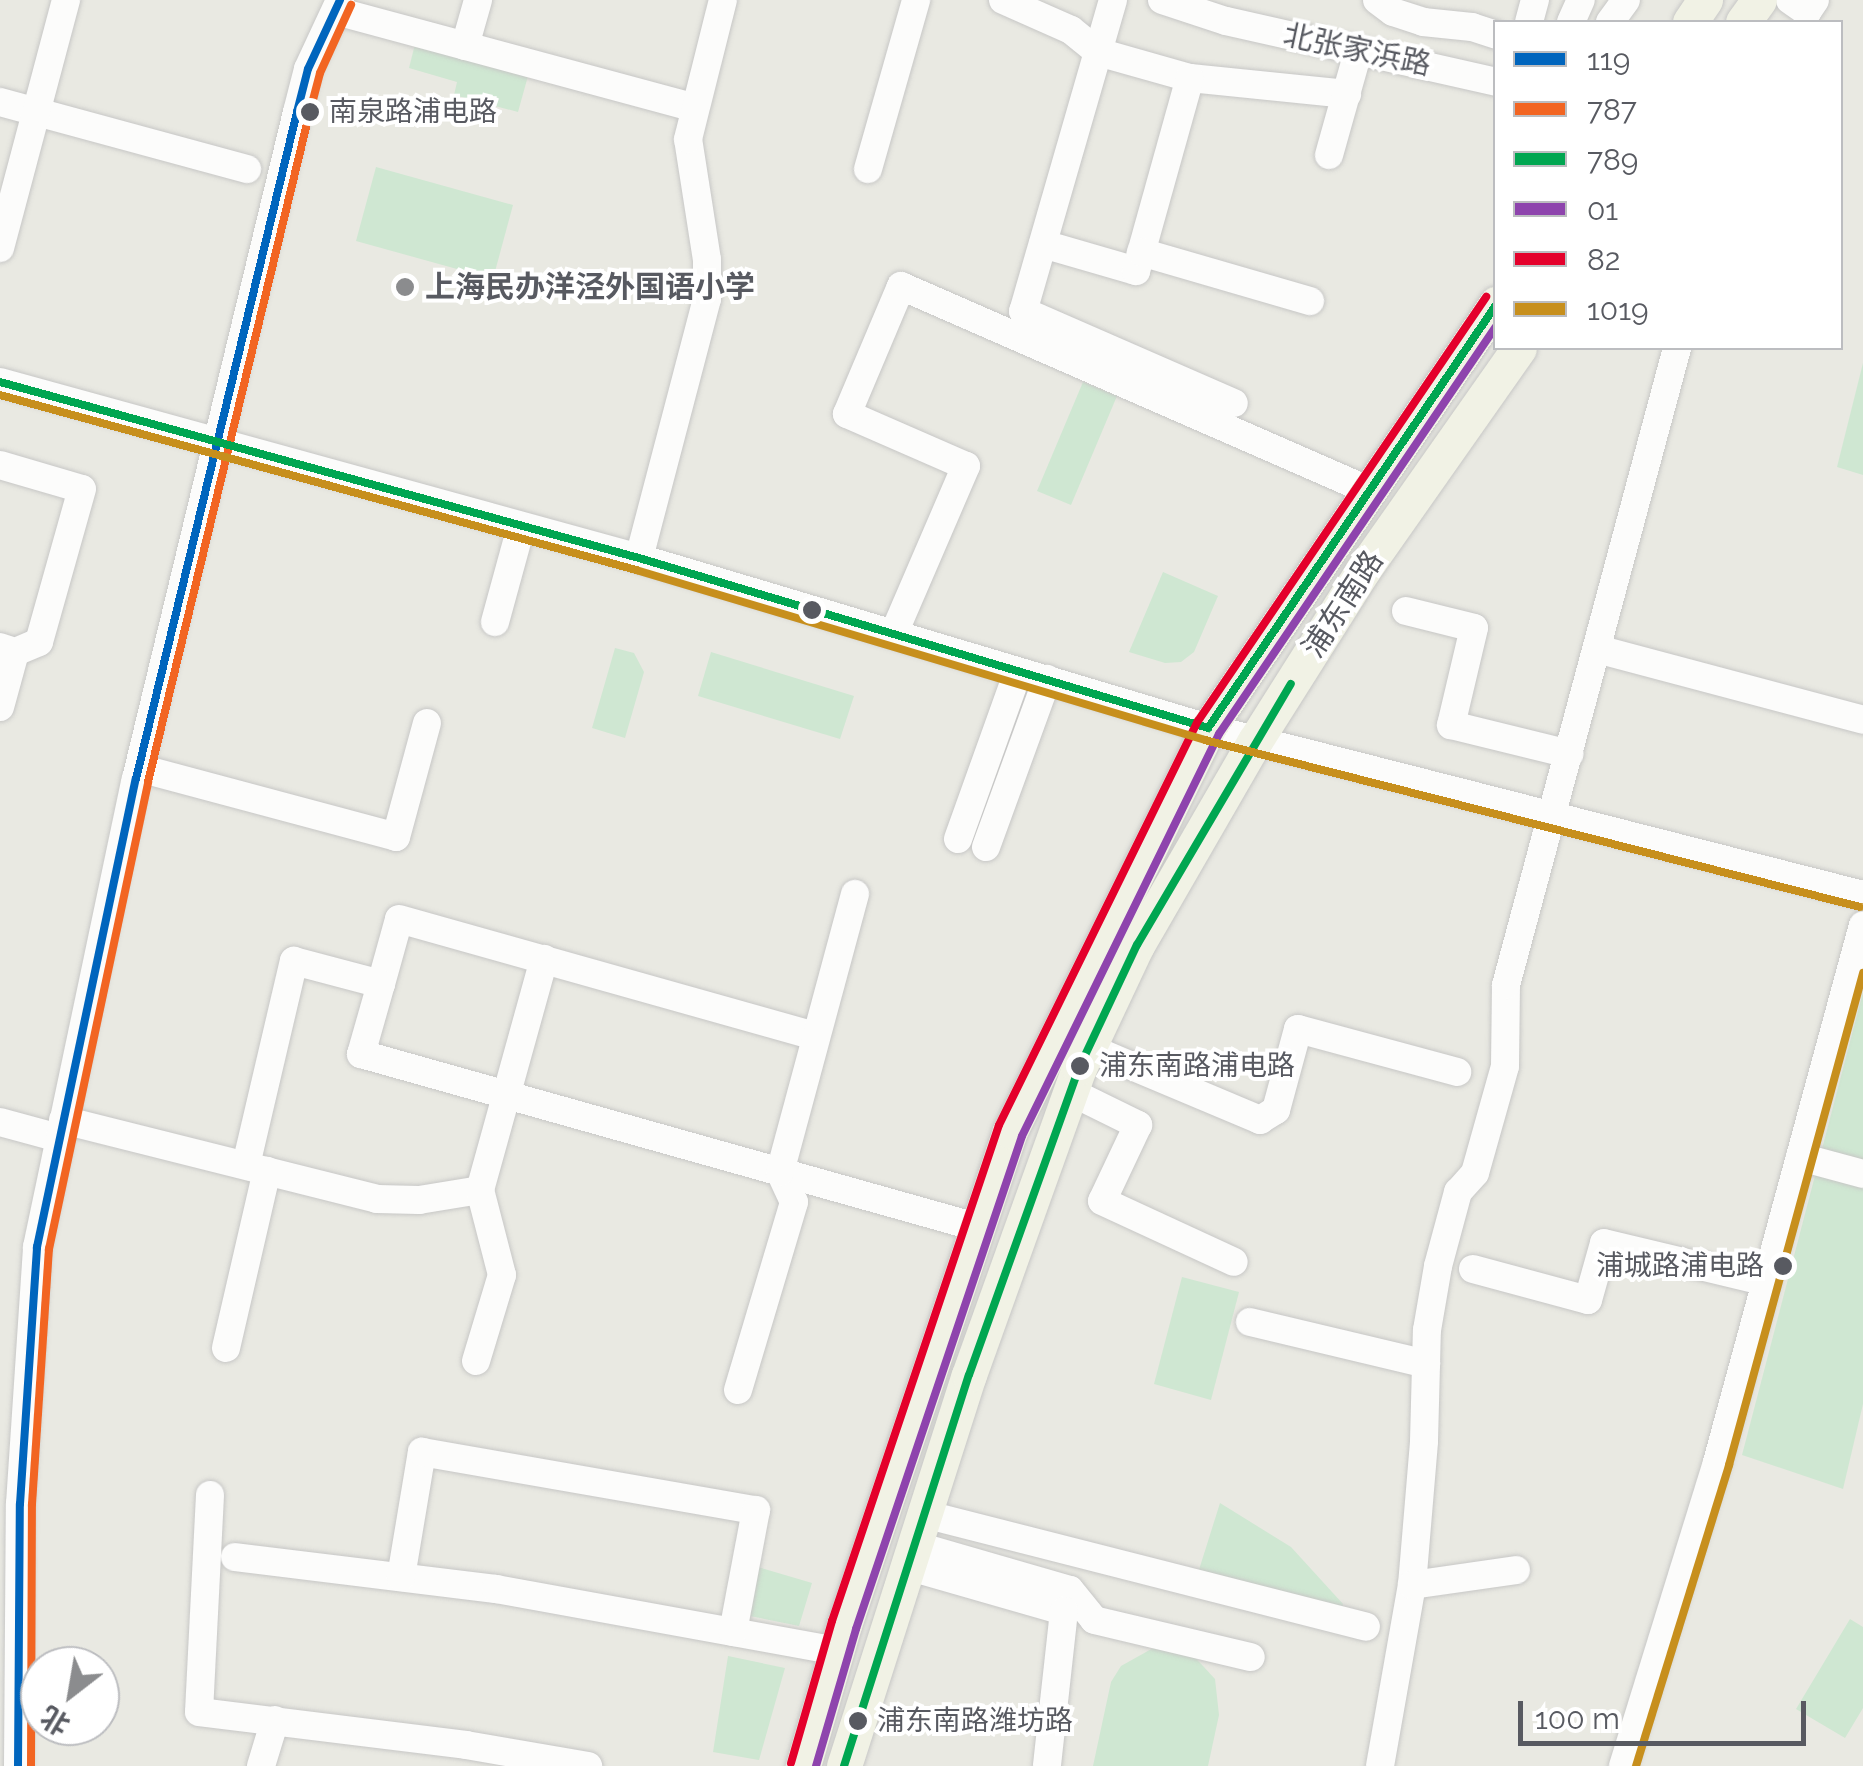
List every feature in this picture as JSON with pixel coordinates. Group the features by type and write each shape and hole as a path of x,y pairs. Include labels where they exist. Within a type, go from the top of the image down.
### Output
{"main road":[{"name":"浦东南路","path":"802,1766 836,1650 1010,1131 1208,728 1493,308"},
{"name":"浦东南路","path":"844,1766 915,1542 1071,1092 1137,946 1255,741 1364,570 1519,350"}],"street":[{"path":"0,248 66,0"},
{"path":"465,46 478,0"},
{"path":"639,558 708,299 707,260 688,139 724,0"},
{"path":"868,169 916,0"},
{"path":"1004,0 1072,30 1098,52 1190,78 1347,94"},
{"path":"1113,0 1024,311 1234,402"},
{"name":"北张家浜路","path":"1162,0 1226,21 1493,81"},
{"path":"1790,0 1807,12 1815,0"},
{"path":"18,1766 9,1630 37,1248 140,768 308,69 338,6 465,46 693,108"},
{"path":"1390,58 1388,7 1493,35"},
{"path":"1330,155 1358,52"},
{"path":"1043,244 1136,271 1190,78"},
{"path":"0,102 247,169"},
{"path":"1141,252 1310,300"},
{"path":"894,633 966,466 847,414 900,286 1370,490"},
{"path":"1380,1766 1412,1585 1426,1364 1438,1266 1458,1192 1475,1172 1505,1066 1506,985 1676,350"},
{"path":"0,382 639,558 1255,741 1863,895"},
{"path":"0,465 82,489 38,642 8,650 0,707"},
{"path":"495,622 521,527"},
{"path":"1406,611 1474,628 1451,724 1569,754"},
{"path":"1597,650 1863,720"},
{"path":"958,839 1018,671"},
{"path":"986,847 1047,679"},
{"path":"140,768 396,838 426,724"},
{"path":"738,1390 794,1202 780,1172 855,894"},
{"path":"815,1036 398,920 361,1054 980,1228"},
{"path":"1623,1766 1717,1462 1863,925"},
{"path":"476,1362 502,1275 480,1190 544,960"},
{"path":"226,1348 294,961 380,984"},
{"path":"1089,1048 1260,1120 1276,1110 1298,1029 1456,1072"},
{"path":"1071,1092 1138,1125 1102,1201 1234,1262"},
{"path":"0,1122 61,1129 257,1168 377,1199 418,1200 480,1190"},
{"path":"1800,1156 1863,1174"},
{"path":"1473,1269 1588,1300 1604,1243 1766,1282"},
{"path":"1250,1322 1426,1364"},
{"path":"400,1577 422,1452 756,1510 732,1632"},
{"path":"210,1495 199,1712 275,1720 463,1756 588,1766"},
{"path":"915,1542 1366,1627"},
{"path":"915,1542 1070,1590 1094,1620 1251,1657"},
{"path":"915,1542 1064,1611 1048,1766"},
{"path":"234,1556 496,1589 836,1650"},
{"path":"1412,1585 1516,1570"},
{"path":"261,1766 275,1720"}],"green space":[{"path":"415,44 528,76 518,112 454,95 457,82 409,68"},
{"path":"376,167 513,205 493,279 356,241"},
{"path":"1863,363 1863,475 1837,467"},
{"path":"1083,382 1117,396 1071,505 1037,491"},
{"path":"1163,572 1218,596 1194,652 1181,662 1165,663 1129,652"},
{"path":"615,648 634,653 644,672 625,738 592,728"},
{"path":"711,652 854,696 840,739 698,696"},
{"path":"1863,992 1863,1404 1843,1489 1742,1455"},
{"path":"1182,1277 1239,1292 1211,1400 1154,1384"},
{"path":"1220,1503 1291,1547 1343,1604 1341,1611 1198,1573"},
{"path":"758,1567 812,1583 799,1626 750,1616"},
{"path":"1850,1619 1863,1627 1863,1708 1845,1738 1796,1709"},
{"path":"1155,1647 1191,1653 1215,1679 1219,1715 1208,1766 1093,1766 1111,1682 1121,1666"},
{"path":"728,1656 785,1668 759,1760 713,1752"}],"transit line":[{"name":"119","path":"18,1766 20,1504 37,1247 136,779 297,112 308,69 340,0"},
{"name":"787","path":"31,1766 32,1504 49,1249 148,782 309,115 320,73 351,5"},
{"name":"82","path":"791,1763 832,1621 999,1125 1198,721 1486,297"},
{"name":"789","path":"0,382 639,558 1208,728 1493,309"},
{"name":"01","path":"816,1766 856,1629 1022,1136 1219,734 1493,331"},
{"name":"1019","path":"0,395 636,570 1205,740 1860,907"},
{"name":"789","path":"844,1766 969,1375 1079,1068 1137,945 1291,684"},
{"name":"1019","path":"1636,1766 1729,1465 1863,973"}],"place":[{"name":"南泉路浦电路","path":"310,112"},
{"name":"上海民办洋泾外国语小学","path":"405,287"},
{"name":"浦东南路浦电路","path":"1080,1066"},
{"name":"浦城路浦电路","path":"1783,1266"},
{"name":"浦东南路潍坊路","path":"858,1721"}]}
